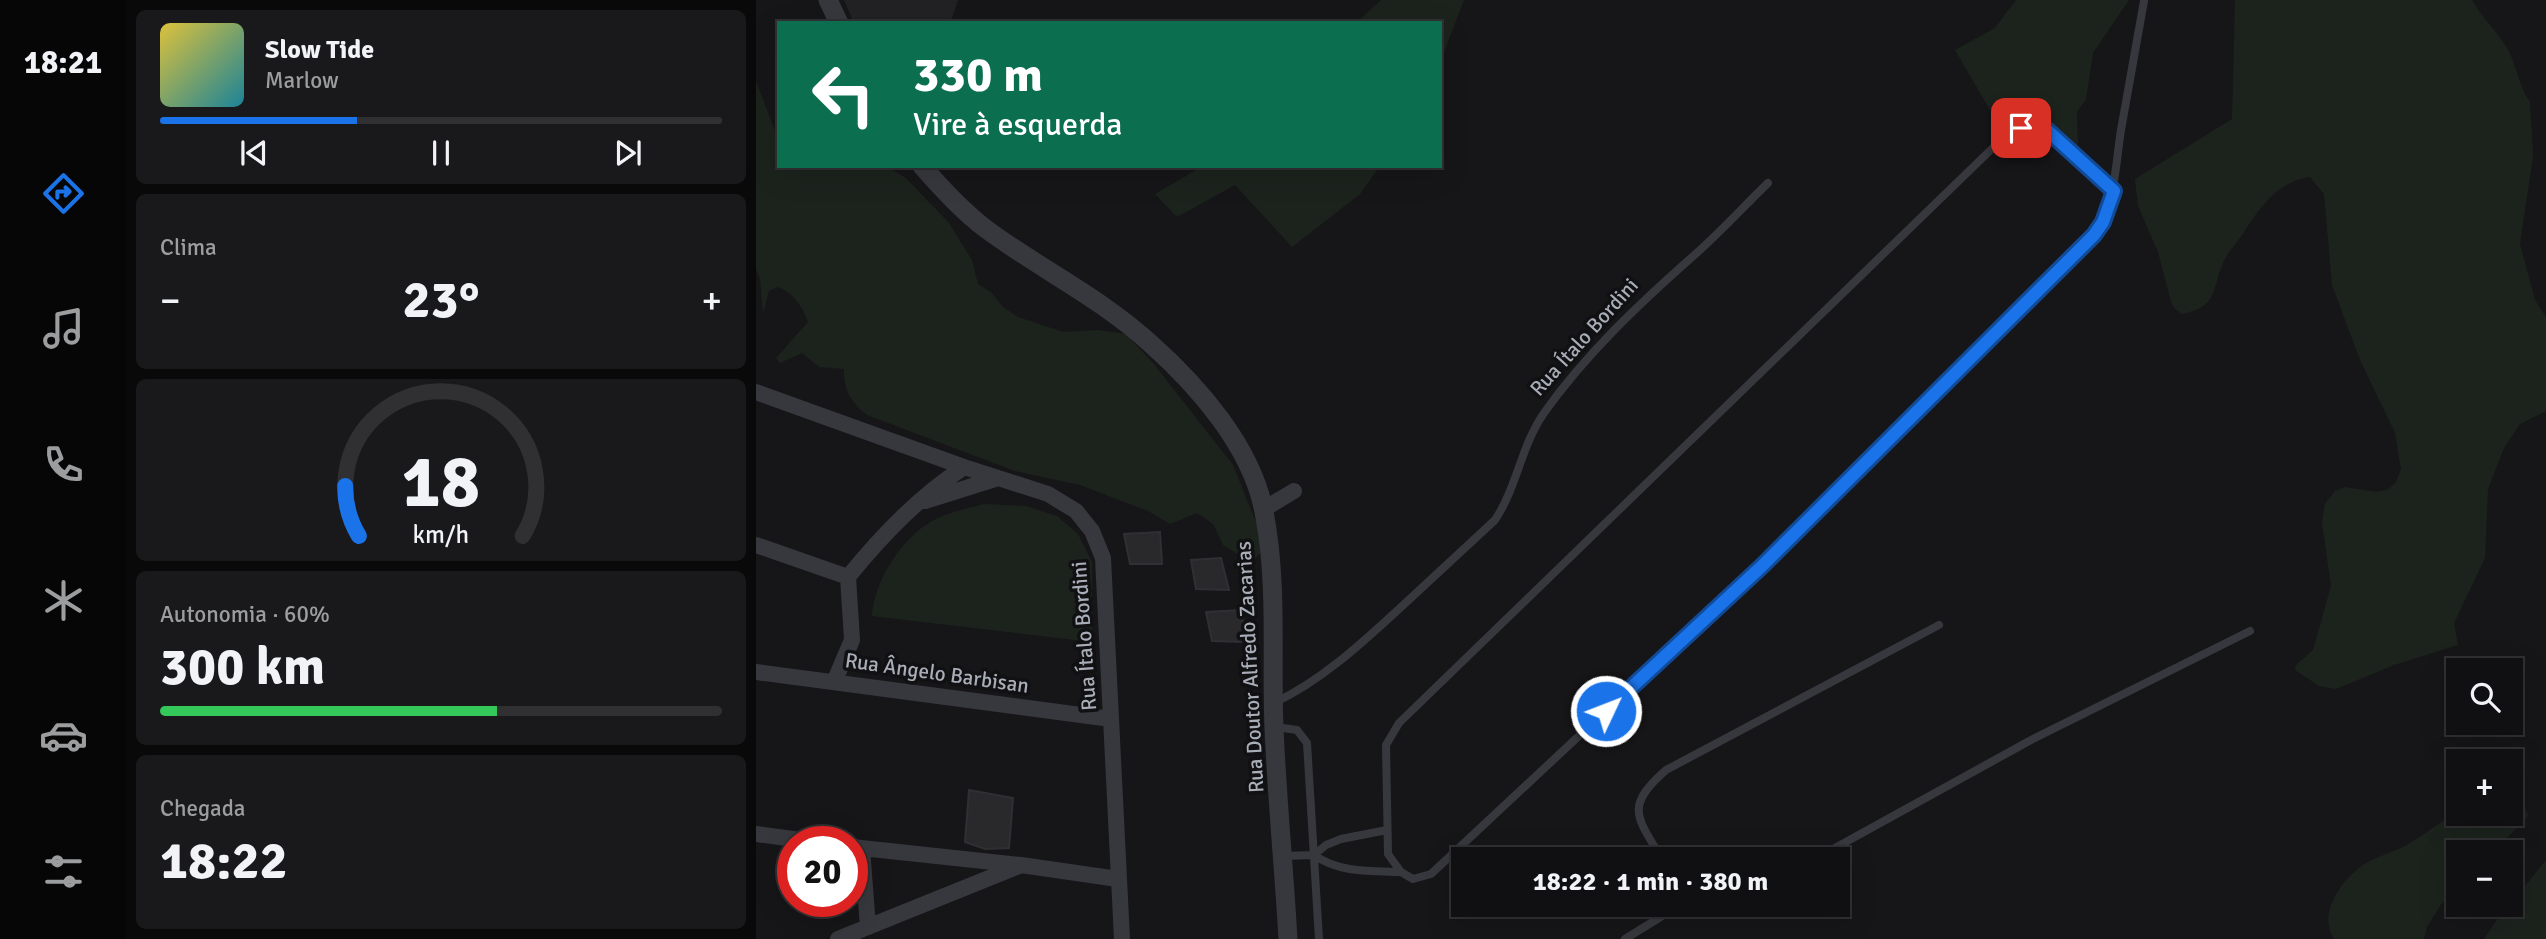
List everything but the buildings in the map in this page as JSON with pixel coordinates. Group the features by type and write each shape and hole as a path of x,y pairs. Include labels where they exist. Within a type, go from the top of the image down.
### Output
{"street":[{"path":"828,0 838,21"},
{"name":"Rua Doutor Alfredo Zacarias","path":"924,168 956,204 987,229 1066,280 1149,342 1198,389 1243,454 1264,509 1273,577 1274,727 1288,939"},
{"name":"Rua Ítalo Bordini","path":"756,392 1062,501 1076,511 1092,531 1102,558 1122,939"},
{"path":"921,451 931,468 937,487"},
{"path":"835,680 852,640 848,577 885,531 964,467"},
{"path":"923,501 998,478"},
{"path":"1264,509 1294,491"},
{"path":"756,545 848,577"},
{"name":"Rua Ângelo Barbisan","path":"756,672 835,680 1111,719"},
{"path":"756,834 777,837"},
{"path":"868,848 1118,879"},
{"path":"838,939 1021,865"},
{"path":"867,917 868,927"}],"lane":[{"path":"2114,191 2047,130 2038,127 2021,128 2001,140 1399,723 1386,745 1387,830 1388,854 1401,872 1413,879 1431,874 1762,566 2094,235 2103,222 2114,191 2118,147 2144,1"},
{"name":"Rua Ítalo Bordini","path":"1274,703 1304,687 1360,643 1495,520 1503,508 1533,430 1583,364 1644,300 1692,258 1768,183"},
{"path":"1655,847 1638,818 1639,802 1649,785 1666,770 1939,625"},
{"path":"1837,847 2031,740 2250,631"},
{"path":"1274,727 1297,730 1307,743 1320,939"},
{"path":"1314,855 1326,845 1341,839 1387,830"},
{"path":"1283,856 1314,855 1328,865 1346,869 1401,872"},
{"path":"1625,939 1661,917"}],"shaded area":[{"path":"844,0 958,0 951,21 853,21"},
{"path":"1381,0 1464,0 1442,58 1442,21 1358,21"},
{"path":"2016,0 2129,0 2093,53 2086,99 2077,112 2078,148 2036,122 1990,110 1955,50 1995,28"},
{"path":"2235,0 2472,0 2508,50 2530,102 2533,156 2520,244 2535,300 2546,317 2546,411 2520,424 2504,448 2488,489 2485,558 2454,623 2458,645 2394,665 2336,689 2319,686 2295,670 2296,665 2313,650 2331,586 2322,523 2325,504 2335,491 2344,487 2377,492 2389,489 2396,482 2401,469 2395,433 2360,360 2332,285 2324,194 2310,177 2278,190 2262,206 2227,256 2208,302 2194,311 2182,314 2174,308 2171,301 2158,252 2138,206 2135,179 2232,119"},
{"path":"756,81 777,136 777,168 889,168 906,178 949,223 972,260 978,284 991,292 1003,307 1018,317 1063,332 1098,330 1126,334 1153,363 1233,465 1266,547 1251,562 1223,545 1213,524 1197,513 1170,524 1148,511 1080,485 1015,471 867,415 849,395 844,369 819,367 802,353 780,363 776,358 808,322 796,300 777,287 769,291 763,314 760,279 756,269"},
{"path":"1200,168 1379,168 1360,194 1292,247 1235,185 1177,217 1155,194"},
{"path":"984,504 1026,506 1057,516 1078,534 1092,562 1092,642 872,616 884,575 910,539 938,518"},
{"path":"2523,801 2528,816 2523,821"},
{"path":"2446,819 2446,826 2519,826 2505,840 2446,840 2446,899 2427,927 2424,939 2334,939 2329,928 2329,917 2331,906 2343,884 2374,859 2405,846"},
{"path":"2546,860 2546,939 2484,939 2499,917 2523,917 2523,888"}],"route":[{"path":"1606,711 1762,566 2094,235 2103,222 2114,191 2047,130 2038,127 2021,128"}]}
